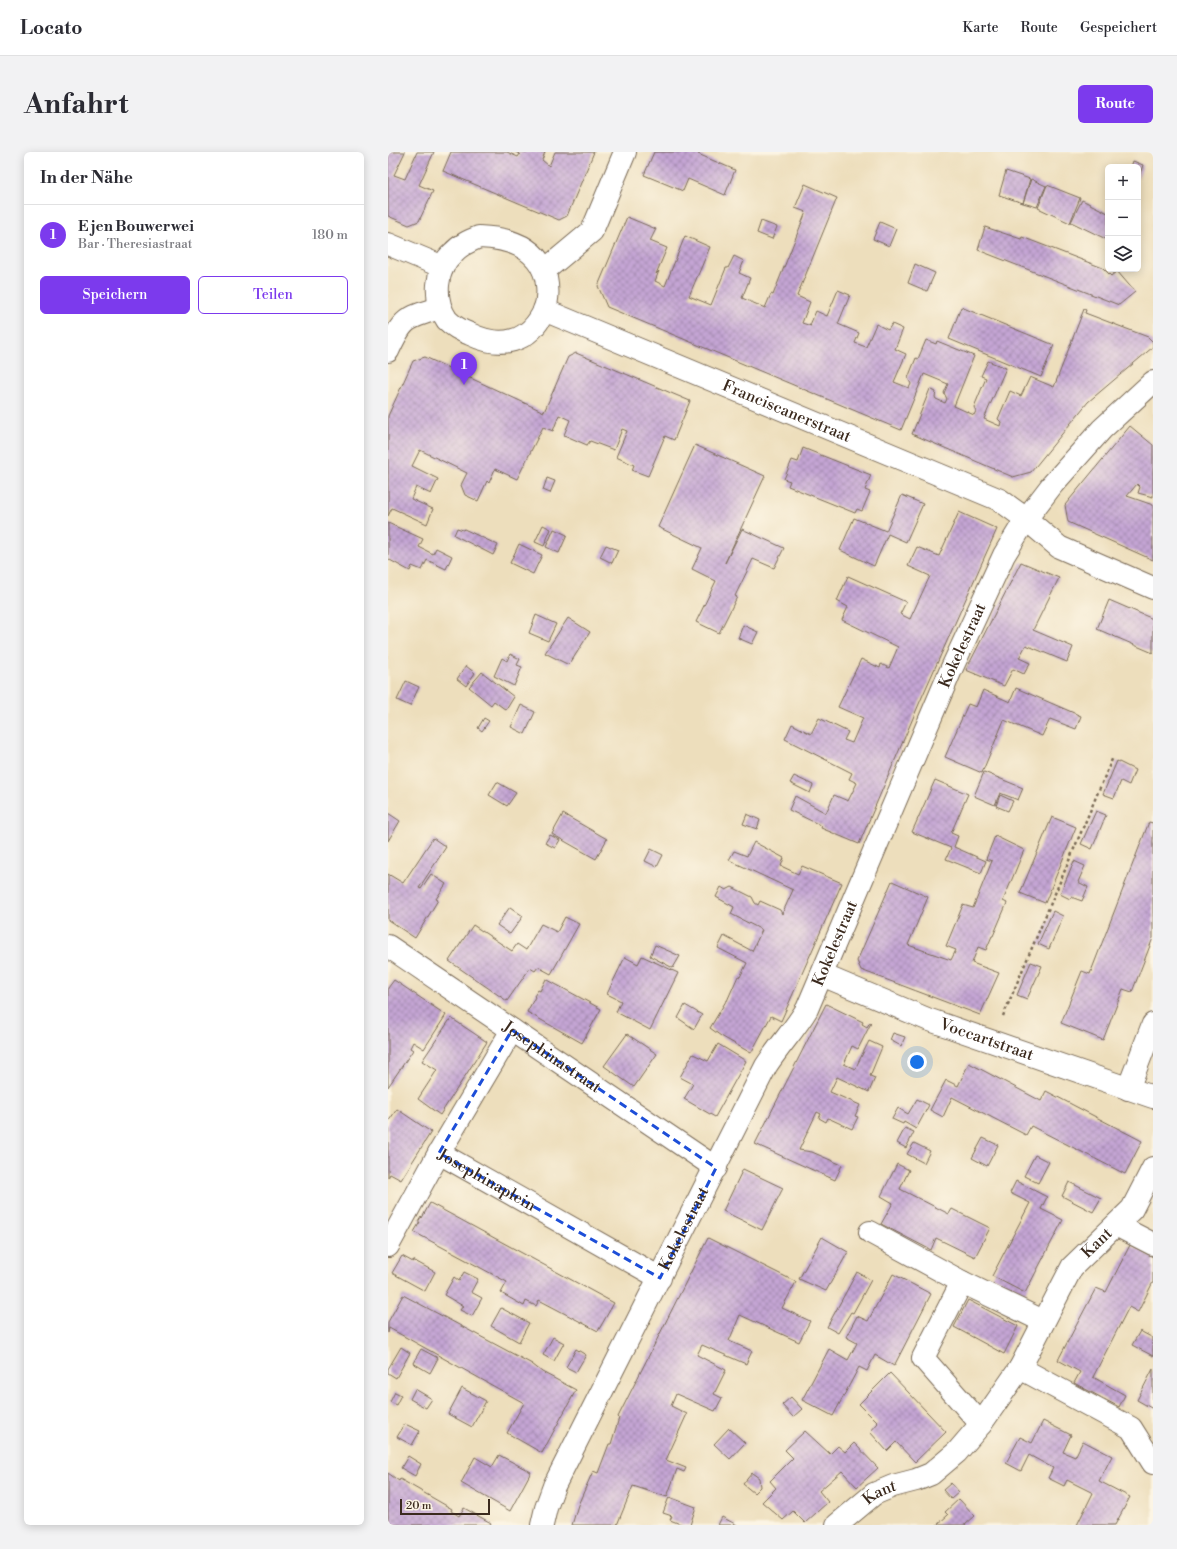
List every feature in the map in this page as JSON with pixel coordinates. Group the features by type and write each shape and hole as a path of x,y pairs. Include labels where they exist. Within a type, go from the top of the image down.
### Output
{"street":[{"path":"544,271 592,231 625,152"},
{"path":"479,237 509,241 524,247 536,258 544,271 547,284 547,297 544,310 537,322 527,333 514,341 502,343 488,341 460,329 448,320 440,308 438,287 443,267 452,254 464,244 479,237"},
{"path":"388,244 443,267"},
{"path":"388,351 399,328 411,316 440,308"},
{"name":"Franciscanerstraat","path":"544,310 1000,500 1026,519 1059,547 1153,588"},
{"name":"Kokelestraat","path":"542,1525 554,1486 716,1168 766,1066 778,1048 797,1026 807,1009 950,672 1004,555 1026,519 1052,485 1102,429 1153,382"},
{"name":"Josephinastraat","path":"388,946 716,1168"},
{"name":"Voccartstraat","path":"822,975 927,1019 1153,1097"},
{"path":"1128,1089 1153,1024"},
{"name":"Josephinaplein","path":"512,1030 439,1153 660,1278"},
{"path":"388,1246 439,1153"},
{"name":"Kant","path":"837,1525 874,1494 893,1486 916,1480 931,1474 958,1452 1020,1368 1072,1267 1132,1209 1153,1168"},
{"path":"1116,1225 1153,1244"},
{"path":"870,1232 962,1282 1043,1321"},
{"path":"962,1282 923,1358 980,1424"},
{"path":"1020,1368 1131,1428 1153,1463"}],"path":[{"path":"992,1042 1113,757"}],"highlighted area":[{"path":"512,1030 716,1168 660,1278 439,1153"}],"building":[{"path":"388,152 405,152 394,175 405,179 417,152 434,152 419,185 433,191 419,221 409,225 388,216"},
{"path":"451,152 507,152 518,157 520,154 515,152 545,152 542,160 549,166 555,152 594,152 567,216 559,220 443,171"},
{"path":"654,152 699,152 698,154 735,170 725,195 688,179 683,191 644,175"},
{"path":"1133,161 1140,164 1132,164"},
{"path":"1006,171 1030,179 1023,203 999,195"},
{"path":"1031,179 1046,186 1037,207 1023,203"},
{"path":"805,184 837,198 797,296 810,302 802,323 811,326 810,325 816,311 827,316 838,290 850,295 838,324 859,333 855,343 866,347 876,324 888,330 892,324 903,329 895,349 906,354 894,382 909,388 911,384 908,378 916,358 918,359 926,340 936,344 937,341 974,356 954,406 974,415 976,411 974,407 986,378 981,376 988,361 1006,368 984,419 1000,426 1001,422 998,419 1010,391 1021,396 1030,377 1054,387 1084,309 1086,310 1085,313 1148,337 1153,342 1153,347 1088,402 1031,472 1013,477 912,434 930,389 936,392 936,399 945,403 947,399 944,393 948,384 924,374 901,430 607,307 598,286 627,217 656,229 650,241 667,248 656,274 659,271 655,281 665,286 685,236 710,247 689,296 711,305 726,268 728,268 734,256 744,261 739,273 750,278 742,298 765,308 771,294 773,295 806,212 795,208"},
{"path":"1047,185 1080,198 1070,223 1038,208"},
{"path":"1082,200 1105,212 1105,239 1071,222"},
{"path":"761,221 777,227 772,239 757,233"},
{"path":"880,222 896,229 889,246 873,239"},
{"path":"985,227 1021,239 1022,237 1103,268 1105,272 1111,276 1118,272 1135,292 1119,305 978,250"},
{"path":"915,264 935,273 927,291 908,283"},
{"path":"961,307 1054,345 1041,377 949,339"},
{"path":"576,353 690,401 674,440 665,436 648,476 632,470 634,465 616,457 627,431 622,429 614,450 590,441 587,445 564,435 570,420 559,415 553,431 543,427 517,479 495,469 489,483 487,481 478,501 465,495 461,485 467,473 420,450 412,466 438,479 431,494 416,487 411,499 433,509 427,524 392,508 388,516 388,416 413,361 425,357 544,412 568,357"},
{"path":"1130,426 1153,445 1153,497 1138,493 1140,487 1137,484 1127,496 1153,505 1153,560 1068,522 1065,505"},
{"path":"695,445 765,476 725,563 742,529 784,548 774,568 753,559 735,596 737,597 719,633 696,622 716,581 692,569 702,548 658,527"},
{"path":"803,448 871,475 865,490 870,492 862,511 857,509 855,513 788,486 790,481 784,479 792,460 798,462"},
{"path":"547,478 555,481 550,493 543,490"},
{"path":"902,495 923,504 906,542 888,534 874,566 840,550 854,518 886,531"},
{"path":"959,512 997,529 922,697 859,844 821,828 822,826 789,810 795,796 826,813 834,795 848,801 857,783 849,779 852,773 785,739 792,724 811,734 819,718 848,732 844,740 852,743 863,718 838,707 861,659 880,668 881,664 889,668 898,647 842,620 848,607 837,601 848,576 906,602 900,614 910,619 930,576 908,566 917,547 939,556"},
{"path":"388,523 423,539 419,547 433,554 436,548 452,556 446,569 427,560 422,570 412,566 410,571 388,559"},
{"path":"543,525 551,529 544,546 535,542"},
{"path":"457,528 464,529 498,545 493,555 454,535"},
{"path":"554,529 567,535 559,553 546,547"},
{"path":"519,544 542,555 533,574 510,563"},
{"path":"606,545 618,550 612,563 600,557"},
{"path":"1021,562 1059,578 1033,630 1073,647 1067,662 1026,645 1019,658 1030,663 1024,674 1013,669 1004,686 966,670"},
{"path":"1109,600 1153,619 1153,653 1097,629"},
{"path":"536,615 556,624 548,641 529,633"},
{"path":"568,618 590,632 569,665 545,653"},
{"path":"743,625 758,632 752,644 738,638"},
{"path":"510,654 520,659 517,665 522,667 514,686 494,676 502,658 507,661"},
{"path":"466,666 475,673 466,686 457,679"},
{"path":"482,672 514,697 506,710 494,701 491,705 469,687"},
{"path":"406,681 419,687 410,706 397,700"},
{"path":"1016,688 1081,716 1076,729 1050,719 1042,736 1004,720 982,773 945,757 968,704 976,707 983,690 1010,702"},
{"path":"521,705 535,712 525,734 511,727"},
{"path":"484,718 489,721 482,731 478,728"},
{"path":"1117,761 1135,770 1129,785 1121,781 1114,798 1103,794"},
{"path":"984,772 1023,788 1018,800 1000,793 995,805 974,796"},
{"path":"794,776 813,785 810,793 790,783"},
{"path":"935,780 968,794 951,833 958,836 954,847 986,861 981,873 946,859 951,848 912,832"},
{"path":"497,782 516,793 507,806 489,795"},
{"path":"1000,795 1013,801 1008,811 996,806"},
{"path":"1096,811 1106,815 1092,849 1081,844"},
{"path":"388,813 400,821 388,841"},
{"path":"563,814 607,839 596,859 552,834"},
{"path":"747,814 760,820 757,829 743,824"},
{"path":"1052,817 1076,827 1045,903 1020,893"},
{"path":"1149,822 1153,823 1153,938 1132,992 1123,989 1103,1040 1061,1023 1082,971 1090,974"},
{"path":"550,835 560,840 555,848 545,843"},
{"path":"995,836 1024,850 1003,901 1007,903 993,936 986,950 978,947 972,963 999,973 980,1015 861,970 857,961 892,881 928,897 908,945 951,960 956,950 946,946 963,905 973,908 992,861 986,859"},
{"path":"433,838 446,847 419,888 421,889 431,874 446,884 436,899 438,900 415,938 388,920 388,874 403,883"},
{"path":"754,842 784,858 781,866 798,874 802,866 842,883 781,1021 771,1016 751,1053 710,1028 727,1001 738,976 740,977 747,963 718,948 724,936 752,951 762,930 731,914 734,907 716,897 721,887 726,890 732,887 752,897 758,905 760,901 780,910 782,914 793,890 729,860 734,851 747,856"},
{"path":"651,849 663,855 657,867 645,861"},
{"path":"1074,861 1085,866 1078,882 1088,887 1082,901 1071,897 1070,899 1060,894"},
{"path":"510,907 523,916 510,934 497,925"},
{"path":"1053,911 1063,916 1049,949 1038,944"},
{"path":"565,917 579,924 551,974 538,967 535,971 530,968 507,1001 449,961 473,925 512,951 517,944 526,950 541,924 557,932"},
{"path":"655,945 680,956 673,968 650,956"},
{"path":"642,956 678,973 650,1030 616,1012 621,1001 607,994 625,957 638,964"},
{"path":"1031,962 1042,966 1027,999 1017,995"},
{"path":"546,979 601,1009 582,1043 527,1012 535,997 534,996 538,990 540,991"},
{"path":"394,980 446,1015 424,1049 413,1042 410,1048 413,1050 388,1087 388,988"},
{"path":"826,1004 863,1022 862,1024 867,1027 870,1022 871,1023 858,1049 852,1046 844,1064 855,1069 869,1041 882,1047 870,1076 875,1078 869,1092 837,1077 830,1092 860,1105 855,1116 858,1117 852,1129 828,1118 826,1122 819,1118 821,1114 817,1112 799,1150 812,1152 842,1165 835,1180 755,1144"},
{"path":"685,1005 702,1015 694,1029 678,1018"},
{"path":"451,1018 487,1042 440,1115 418,1099 437,1070 422,1061"},
{"path":"893,1033 905,1037 901,1046 890,1040"},
{"path":"627,1034 657,1054 634,1087 604,1066"},
{"path":"718,1044 746,1061 715,1117 684,1099 693,1084 680,1077 693,1054 708,1061"},
{"path":"969,1063 1041,1101 1046,1091 1142,1141 1125,1174 1031,1126 1026,1135 952,1097 943,1117 930,1110 946,1080 958,1086"},
{"path":"917,1099 929,1105 916,1129 904,1122 903,1124 892,1119 898,1108 908,1114"},
{"path":"397,1109 431,1132 401,1180 390,1174 388,1178 388,1122"},
{"path":"905,1128 914,1132 906,1148 897,1143"},
{"path":"983,1138 998,1145 987,1166 972,1158"},
{"path":"914,1143 930,1151 924,1163 907,1154"},
{"path":"1035,1155 1049,1162 1038,1183 1024,1176"},
{"path":"897,1164 909,1170 900,1189 949,1214 952,1209 990,1228 975,1257 936,1238 931,1250 881,1224 893,1203 881,1196"},
{"path":"743,1169 783,1188 762,1230 723,1211"},
{"path":"1016,1181 1047,1197 1041,1209 1063,1220 1025,1293 992,1276 1030,1203 1010,1193"},
{"path":"1069,1182 1101,1198 1093,1212 1062,1196"},
{"path":"430,1203 614,1303 598,1331 539,1300 536,1306 526,1301 524,1306 501,1293 507,1282 414,1232 420,1222 418,1222 421,1217 422,1218"},
{"path":"822,1237 848,1252 826,1291 799,1279"},
{"path":"708,1238 796,1282 782,1308 810,1321 799,1342 740,1315 729,1341 752,1351 746,1364 702,1345 697,1355 726,1370 714,1394 722,1398 715,1411 676,1394 671,1406 687,1414 666,1460 686,1468 684,1472 677,1469 667,1497 633,1486 617,1525 572,1525 578,1505 593,1471 598,1473 609,1444 611,1444 619,1418 618,1417"},
{"path":"1130,1245 1153,1257 1153,1282 1138,1312 1129,1307 1093,1377 1125,1395 1119,1407 1074,1383 1080,1372 1058,1360 1096,1288 1106,1292"},
{"path":"402,1256 435,1272 425,1291 392,1273"},
{"path":"464,1272 478,1279 471,1292 482,1298 472,1316 460,1310 463,1306 444,1295 454,1277 459,1281"},
{"path":"857,1272 871,1280 853,1313 851,1312 838,1333 827,1327"},
{"path":"893,1274 931,1294 894,1366 875,1355 867,1371 859,1367 833,1416 802,1400 829,1349 848,1360 857,1343 846,1337 857,1316 868,1321"},
{"path":"403,1295 532,1364 542,1372 576,1390 542,1453 507,1433 524,1403 389,1328 388,1333 388,1322"},
{"path":"968,1300 1018,1326 1004,1354 954,1327"},
{"path":"501,1308 529,1323 519,1342 491,1326"},
{"path":"1140,1331 1153,1338 1153,1356 1132,1345"},
{"path":"553,1337 564,1343 554,1361 543,1355"},
{"path":"401,1347 410,1353 396,1378 388,1373 388,1369"},
{"path":"421,1349 438,1358 430,1373 413,1363"},
{"path":"576,1349 586,1355 576,1372 566,1367"},
{"path":"1153,1369 1153,1409 1137,1400"},
{"path":"890,1373 946,1432 915,1462 896,1442 887,1451 870,1432 878,1423 859,1404"},
{"path":"462,1388 486,1401 472,1427 448,1414"},
{"path":"415,1389 432,1399 426,1408 410,1399"},
{"path":"395,1392 401,1395 396,1405 390,1402"},
{"path":"791,1397 802,1409 793,1417 782,1405"},
{"path":"1043,1421 1071,1435 1063,1452 1075,1457 1083,1441 1112,1456 1099,1481 1130,1497 1115,1525 1077,1525 1093,1493 1067,1480 1064,1486 1048,1478 1053,1468 1029,1455 1021,1471 1006,1463 1020,1437 1032,1443"},
{"path":"405,1424 420,1431 412,1445 397,1437"},
{"path":"729,1428 745,1443 730,1459 714,1444"},
{"path":"805,1431 830,1454 838,1446 845,1452 854,1443 878,1468 857,1487 842,1471 819,1491 828,1502 805,1523 793,1511 783,1520 762,1502 776,1488 770,1481 793,1458 785,1450"},
{"path":"499,1455 531,1472 510,1511 461,1483 475,1457 492,1467"},
{"path":"408,1456 421,1464 415,1476 401,1468"},
{"path":"388,1473 399,1481 400,1479 452,1509 451,1511 459,1516 464,1508 491,1523 490,1525 388,1525"},
{"path":"752,1473 759,1478 760,1487 754,1493 743,1484"},
{"path":"951,1483 959,1492 951,1499 943,1490"},
{"path":"669,1497 696,1507 690,1525 683,1525 670,1520 672,1516 663,1513"},
{"path":"959,1499 975,1516 965,1525 937,1525 948,1515 945,1512"},
{"path":"722,1517 737,1525 718,1525"}],"place":[{"name":"E jen Bouwerwei","path":"464,385"}]}
